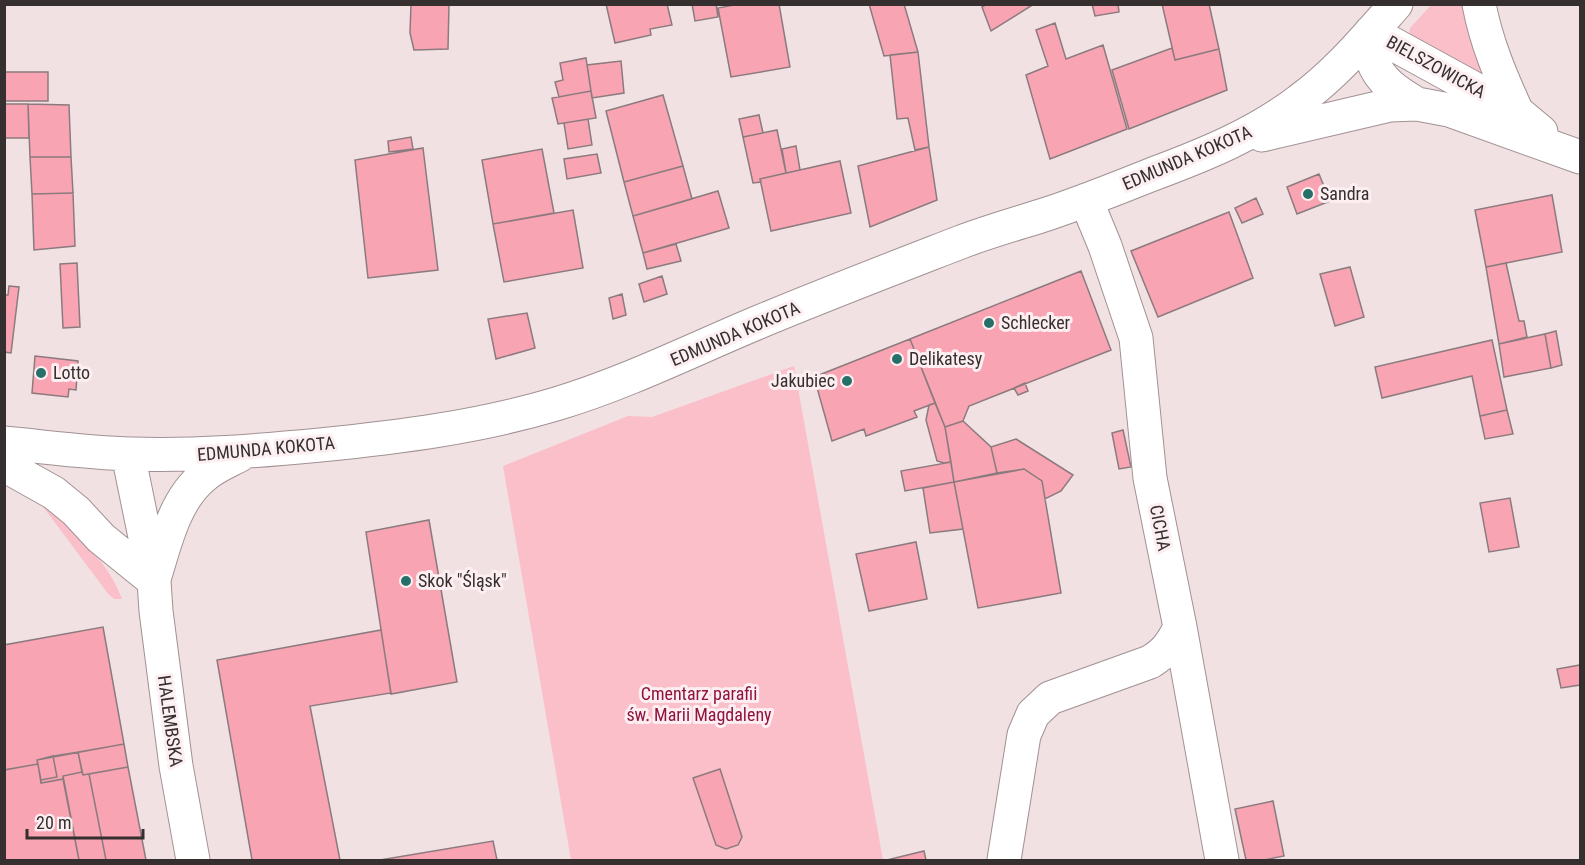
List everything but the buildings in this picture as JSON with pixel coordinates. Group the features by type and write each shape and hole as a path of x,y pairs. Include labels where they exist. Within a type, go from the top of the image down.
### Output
{"street":[{"name":"EDMUNDA KOKOTA","path":"4,443 128,454 189,455 245,452 434,431 496,420 559,403 650,369 759,322 964,241 1086,200 1194,159 1228,143 1265,124 1300,101 1329,77 1396,4"},
{"name":"BIELSZOWICKA","path":"1479,4 1487,38 1500,75 1517,112"},
{"name":"BIELSZOWICKA","path":"1371,32 1373,60 1381,75 1394,90 1417,104"},
{"name":"BIELSZOWICKA","path":"1371,32 1517,112 1569,152"},
{"name":"BIELSZOWICKA","path":"1228,143 1380,108 1417,104 1449,110 1569,152"},
{"name":"CICHA","path":"1086,200 1106,246 1136,338 1150,478 1180,627 1222,861"},
{"name":"HALEMBSKA","path":"154,581 169,528 184,500 203,476 245,452"},
{"name":"HALEMBSKA","path":"128,454 154,581 176,766 193,861"},
{"path":"4,465 54,493 76,511 101,538 154,581"},
{"path":"1004,861 1024,735 1034,714 1050,698 1150,662 1163,654 1173,643 1180,627"}],"green space":[{"path":"1431,5 1467,5 1487,79 1409,36 1410,28"},
{"name":"Cmentarz parafii św. Marii Magdaleny","path":"794,366 883,860 571,860 503,466 628,416 652,417"},
{"path":"41,504 50,508 91,550 109,573 122,599 115,599 109,595"}],"place":[{"name":"Sandra","path":"1308,194"},
{"name":"Schlecker","path":"989,323"},
{"name":"Delikatesy","path":"897,359"},
{"name":"Lotto","path":"41,373"},
{"name":"Jakubiec","path":"847,381"},
{"name":"Skok \"Śląsk\"","path":"406,581"}]}
